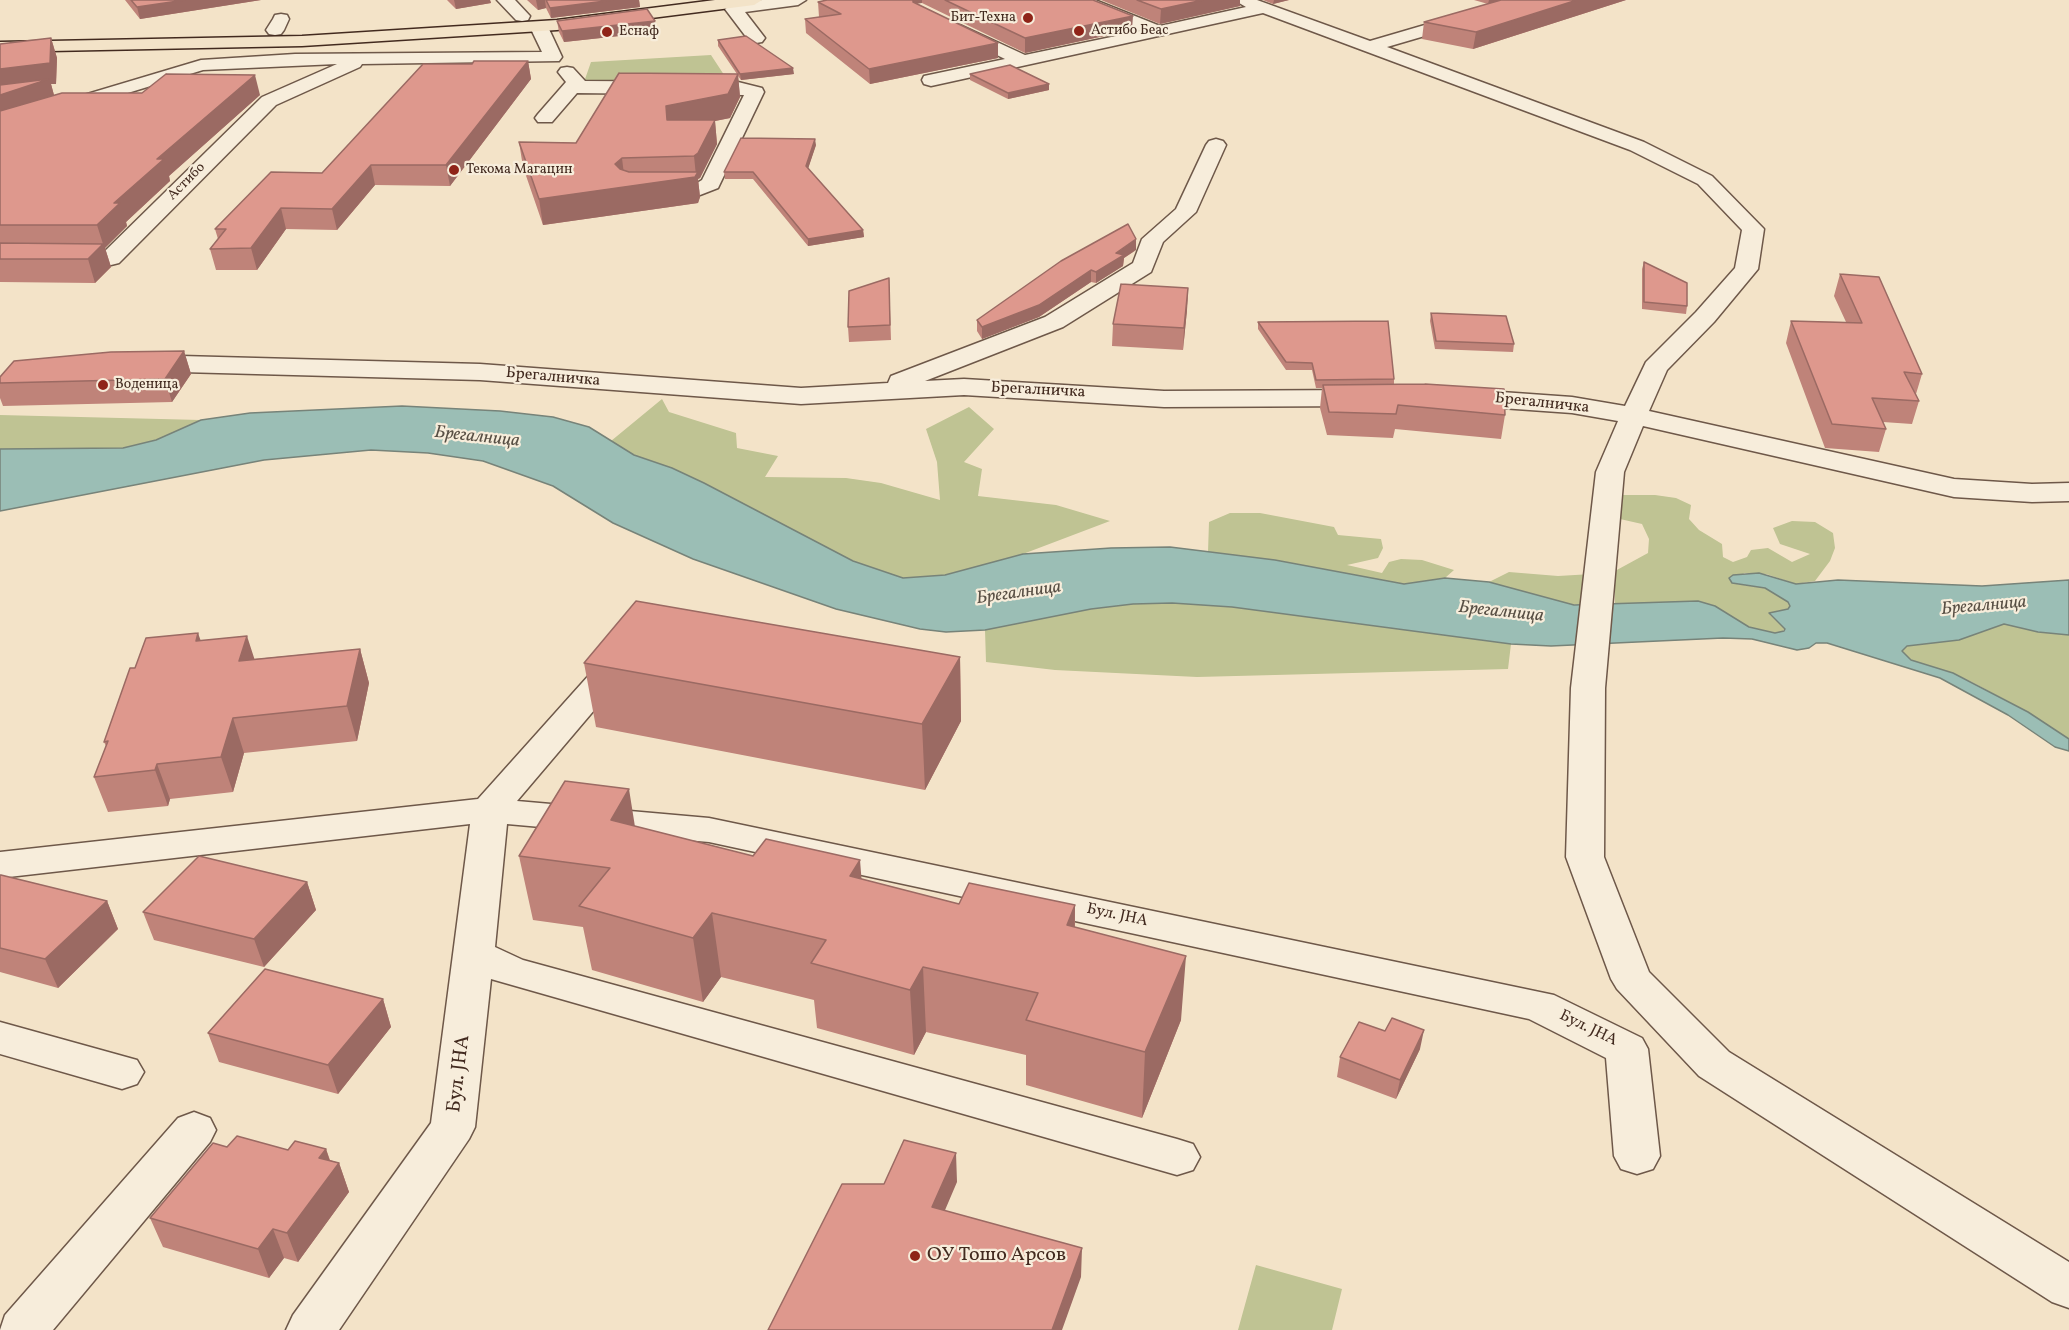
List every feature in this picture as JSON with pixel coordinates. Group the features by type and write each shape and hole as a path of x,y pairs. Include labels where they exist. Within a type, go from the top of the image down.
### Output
{"main road":[{"path":"0,38 278,25 532,19 685,0"},
{"path":"0,47 302,41 754,0"}],"street":[{"path":"505,0 532,19 553,57 576,82 545,118"},
{"path":"756,38 733,9 798,0"},
{"path":"1088,0 1082,1 1158,32"},
{"path":"1369,47 1528,0"},
{"path":"931,80 1158,32 1260,3 1369,47 1637,146 1705,180 1753,229 1746,269 1705,317 1655,367 1636,416 1610,472 1588,688 1585,857 1631,979 1714,1064 2069,1287"},
{"path":"942,20 1023,61"},
{"path":"0,126 201,65 296,59 553,57"},
{"name":"Астибо","path":"0,257 111,258 269,101 363,59"},
{"path":"45,93 146,82"},
{"path":"571,87 738,88 755,92 711,184 699,189 632,189"},
{"path":"871,394 1054,322 1143,267 1153,239 1185,212 1216,145"},
{"name":"Брегалничка","path":"123,364 234,364 470,372 759,395 821,396 964,387 1164,399 1394,398"},
{"name":"Брегалничка","path":"1438,397 1532,401 1636,416 1954,488 2032,493 2069,492"},
{"path":"489,810 640,638"},
{"name":"Бул. ЈНА","path":"311,1330 453,1127 488,839 489,810"},
{"name":"Бул. ЈНА","path":"0,865 489,810 709,830 1539,1006 1627,1049 1636,1156"},
{"path":"474,954 511,971 1177,1157"},
{"path":"0,1038 122,1072"},
{"path":"23,1330 194,1130"}],"green space":[{"path":"711,55 730,84 584,82 591,62"},
{"path":"662,399 669,412 736,433 737,448 778,456 765,477 846,478 881,483 940,500 937,462 926,429 969,407 994,429 964,462 982,469 978,496 1056,505 1110,521 1023,554 945,575 903,578 853,561 704,483 672,468 634,455 611,441"},
{"path":"0,415 201,420 156,440 123,448 0,449"},
{"path":"1622,495 1655,495 1676,498 1691,505 1689,519 1699,530 1722,544 1723,557 1733,562 1747,557 1751,550 1768,548 1792,562 1810,554 1780,544 1773,528 1792,521 1815,522 1833,533 1835,548 1830,561 1815,581 1796,584 1766,574 1744,573 1737,584 1765,588 1788,602 1790,606 1788,609 1770,615 1785,629 1780,633 1763,632 1749,627 1715,606 1698,601 1615,605 1615,571 1648,553 1649,539 1642,524 1620,519"},
{"path":"1230,513 1260,513 1334,527 1338,535 1381,539 1383,548 1378,558 1347,565 1382,573 1389,562 1401,559 1422,560 1454,570 1445,578 1404,584 1275,560 1208,552 1209,522"},
{"path":"1509,572 1558,576 1592,574 1586,605 1564,604 1489,582"},
{"path":"1172,603 1232,607 1511,644 1508,669 1197,677 1055,670 986,662 985,630 1091,609 1133,604"},
{"path":"2004,624 2038,632 2069,635 2069,739 2028,712 1972,682 1953,673 1911,660 1902,651 1902,648 1907,646 1959,640"},
{"path":"1256,1265 1342,1289 1332,1330 1238,1330"}],"water":[{"name":"Брегалница","path":"402,406 500,411 553,417 589,427 634,455 672,468 704,483 853,561 903,578 945,575 1023,554 1111,548 1170,547 1275,560 1404,584 1445,578 1489,582 1574,605 1698,601 1715,606 1749,627 1775,633 1785,629 1769,613 1788,609 1790,606 1788,602 1765,588 1732,583 1729,578 1733,575 1759,573 1796,584 1838,580 1982,586 2069,580 2069,635 2038,632 2004,624 1959,640 1907,646 1902,651 1911,660 1953,673 2028,712 2069,739 2069,751 2055,747 2008,715 1940,678 1827,643 1816,643 1809,648 1797,650 1752,639 1723,638 1551,646 1511,644 1232,607 1172,603 1133,604 1091,609 985,630 946,632 920,629 836,609 693,559 613,523 553,486 483,461 428,453 371,450 264,460 0,511 0,449 123,448 156,440 201,420 250,413"}],"building":[{"path":"131,0 185,0 137,7"},
{"path":"546,0 613,0 550,8"},
{"path":"827,0 913,0 998,43 869,69 805,19 841,14 818,2"},
{"path":"945,0 1093,0 1133,16 1025,38"},
{"path":"1137,0 1203,0 1161,9"},
{"path":"1501,0 1577,0 1476,32 1424,22"},
{"path":"647,9 655,21 562,31 557,21"},
{"path":"746,36 793,68 740,74 718,40"},
{"path":"51,38 50,63 0,69 0,44"},
{"path":"474,61 528,61 446,165 371,165 332,209 281,208 251,248 210,249 226,229 215,229 271,172 322,173 423,64 472,64"},
{"path":"1010,65 1049,84 1008,93 970,74"},
{"path":"619,73 738,74 728,94 666,106 667,120 715,120 698,153 694,156 622,158 615,164 620,169 629,172 698,172 695,177 539,199 519,142 576,143"},
{"path":"166,74 255,75 157,159 164,159 114,203 120,203 97,225 0,225 0,111 62,93 142,93"},
{"path":"49,79 0,95 0,85"},
{"path":"741,138 815,139 806,166 863,230 808,239 753,172 724,172"},
{"path":"1128,224 1136,239 1116,253 1124,255 1096,272 1091,270 1039,305 982,327 977,320 1061,261"},
{"path":"0,243 103,244 88,259 0,259"},
{"path":"1644,262 1687,283 1687,306 1644,302"},
{"path":"1840,274 1879,277 1922,374 1904,372 1919,401 1872,398 1886,429 1832,424 1791,321 1862,323"},
{"path":"889,278 890,325 848,327 849,291"},
{"path":"1121,284 1188,288 1184,328 1113,324"},
{"path":"1431,313 1506,316 1514,344 1436,341"},
{"path":"1388,321 1394,379 1316,380 1312,363 1286,362 1258,322"},
{"path":"184,351 165,379 0,383 0,377 14,361 111,352"},
{"path":"1425,384 1504,389 1505,415 1398,405 1396,414 1329,412 1323,385"},
{"path":"636,601 960,657 922,724 584,663"},
{"path":"198,633 196,641 247,636 239,661 360,649 347,706 233,718 221,757 157,764 155,770 94,777 108,741 104,742 130,668 135,668 146,638"},
{"path":"565,781 629,789 611,820 753,856 766,839 860,860 850,876 959,904 969,883 1075,905 1067,925 1186,956 1145,1052 1026,1020 1038,993 923,967 910,990 811,963 826,940 712,913 693,938 579,906 610,868 519,856"},
{"path":"199,856 307,882 254,939 143,912"},
{"path":"0,875 107,901 45,959 0,948"},
{"path":"265,969 383,999 328,1065 208,1033"},
{"path":"1392,1018 1424,1030 1400,1080 1340,1057 1359,1022 1385,1031"},
{"path":"237,1136 288,1150 295,1141 326,1149 319,1158 339,1163 287,1233 273,1229 258,1249 150,1218 213,1143 227,1147"},
{"name":"ОУ Тошо Арсов","path":"904,1140 956,1153 932,1207 1082,1248 1052,1330 768,1330 842,1184 884,1184"}],"place":[{"name":"Бит-Техна","path":"1028,18"},
{"name":"Астибо Беас","path":"1079,31"},
{"name":"Еснаф","path":"607,32"},
{"name":"Текома Магацин","path":"454,170"},
{"name":"Воденица","path":"103,385"},
{"name":"ОУ Тошо Арсов","path":"915,1256"}]}
